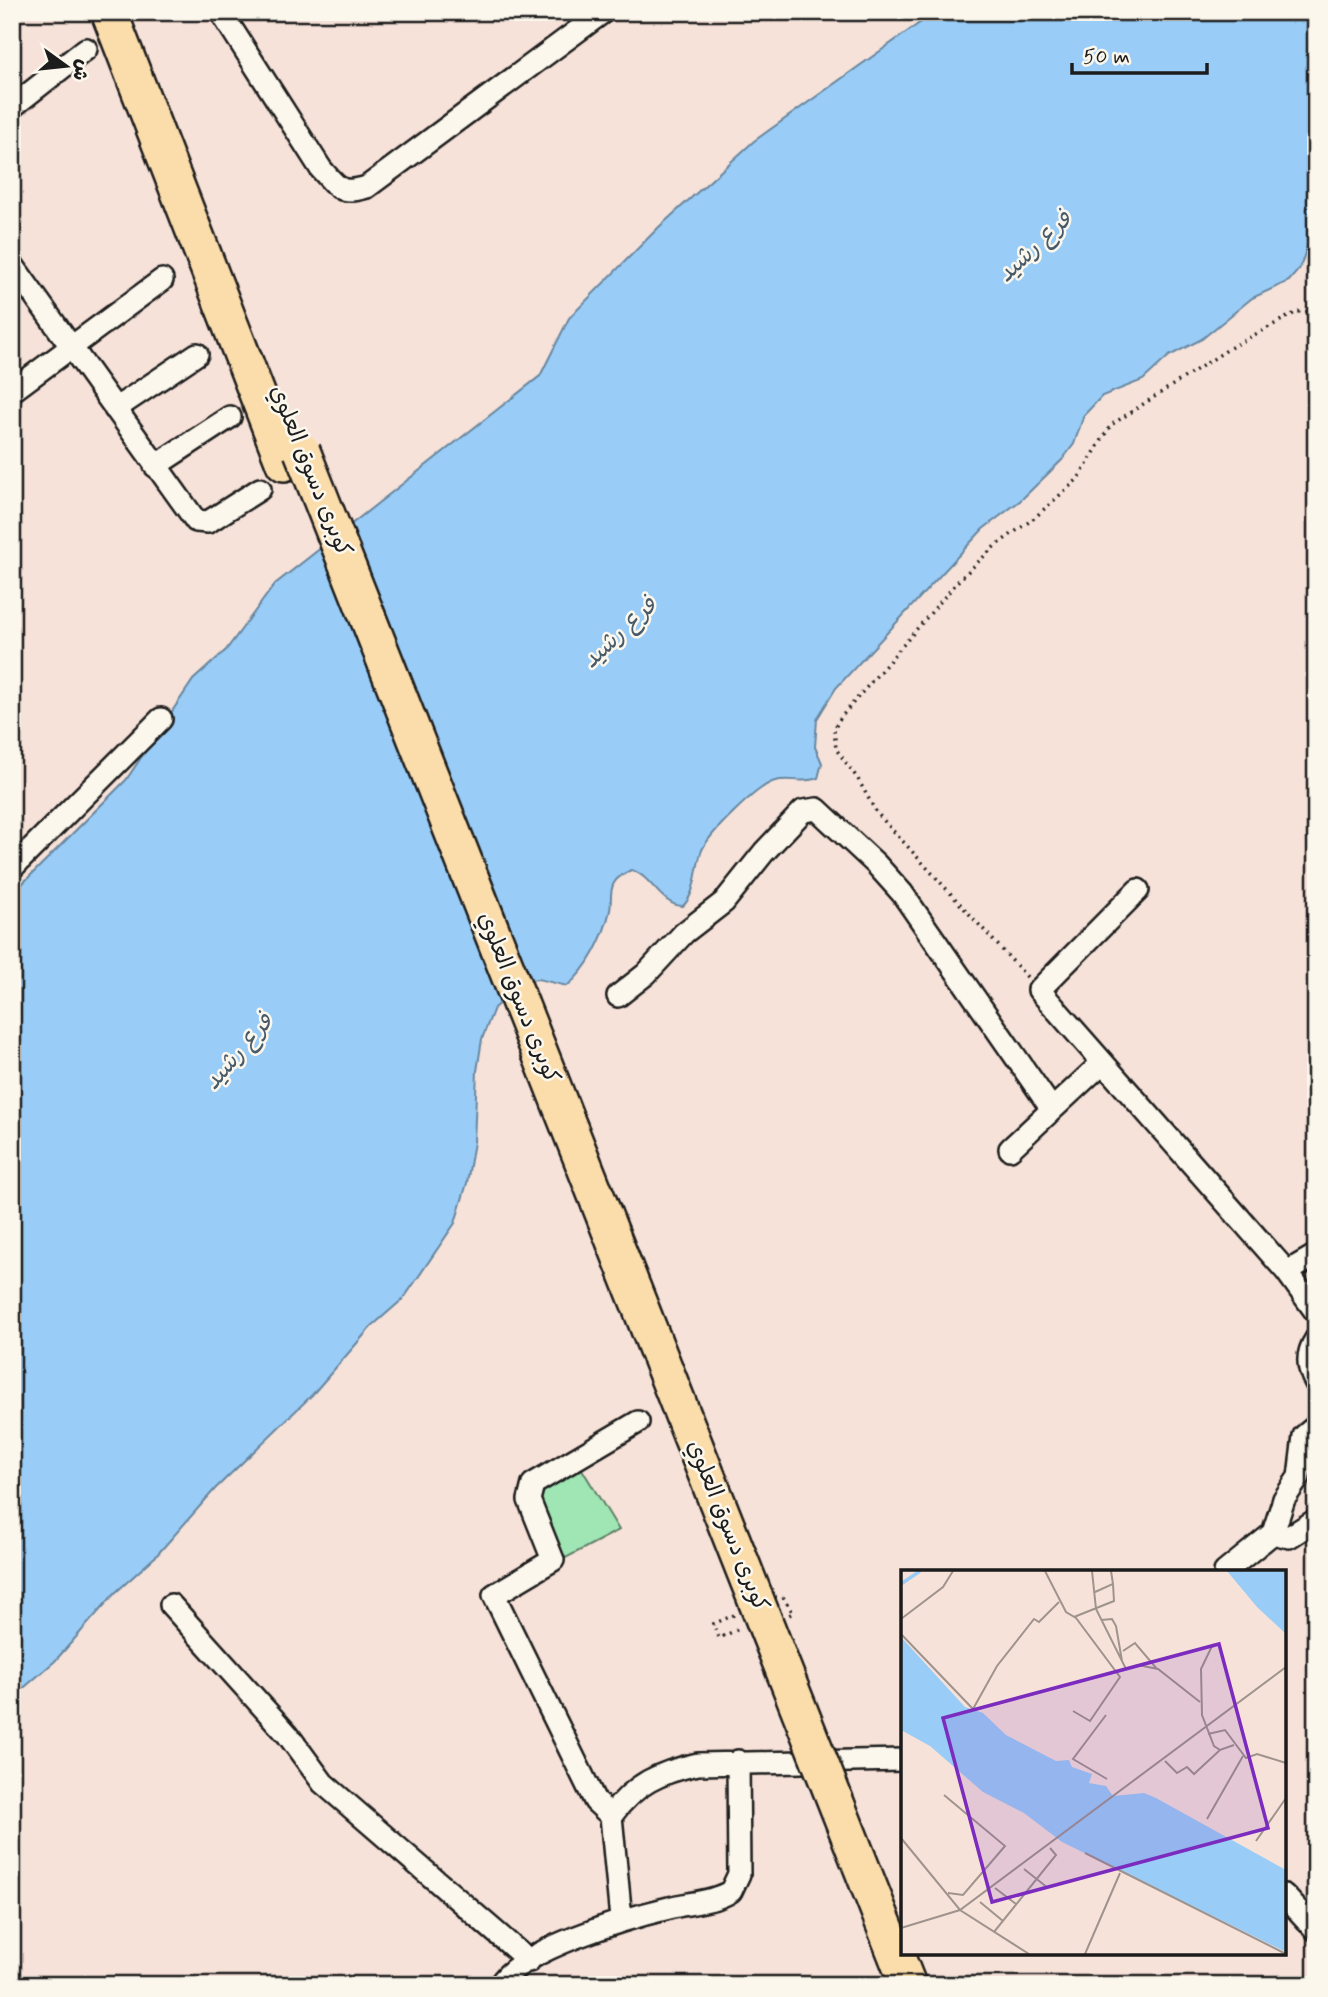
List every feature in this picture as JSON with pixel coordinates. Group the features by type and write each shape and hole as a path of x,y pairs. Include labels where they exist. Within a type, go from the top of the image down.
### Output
{"highway":[{"name":"كوبرى دسوق العلوي","path":"109,12 293,457 908,1985"},
{"name":"كوبرى دسوق العلوي","path":"129,12 725,1624 884,1985"}],"street":[{"path":"221,12 321,169 338,188 349,192 367,187 603,12"},
{"path":"12,107 86,49"},
{"path":"12,264 19,289 72,348 195,520 202,523 260,489"},
{"path":"12,391 162,280"},
{"path":"115,409 197,354"},
{"path":"155,466 230,417"},
{"path":"12,868 161,719"},
{"path":"618,996 646,974 684,933 724,902 764,852 803,811 817,809 876,864 902,894 1051,1108"},
{"path":"1139,890 1039,990 1287,1272 1316,1312"},
{"path":"1010,1149 1102,1063"},
{"path":"1287,1272 1316,1255"},
{"path":"1316,1339 1310,1348 1308,1361 1316,1383"},
{"path":"621,1919 611,1816 595,1801 494,1595 553,1560 529,1500 533,1485 638,1422"},
{"path":"1227,1570 1273,1533 1281,1506 1299,1477 1304,1436 1316,1426"},
{"path":"1273,1533 1289,1537 1316,1520"},
{"path":"171,1605 288,1735 323,1783 529,1961"},
{"path":"611,1816 630,1792 668,1771 698,1764 738,1761 901,1760"},
{"path":"500,1985 506,1975 529,1961 621,1919 726,1894 735,1885 739,1874 738,1761"},
{"path":"1286,1897 1316,1930"}],"path":[{"path":"1039,990 876,812 858,779 836,749 834,729 841,716 959,580 995,546 1033,519 1078,479 1111,425 1230,348 1297,313 1316,311"}],"green space":[{"path":"580,1466 619,1530 560,1561 530,1499"}],"water":[{"name":"فرع رشيد","path":"935,12 1316,12 1316,219 1300,268 1289,281 1252,298 1202,339 1169,356 1143,380 1102,396 1084,415 1074,444 1062,460 1021,500 983,529 836,688 817,719 815,747 822,763 818,778 767,784 735,811 702,850 691,894 683,906 668,901 638,873 631,870 626,872 612,886 610,910 604,931 588,962 575,979 567,986 538,979 524,981 494,1008 482,1039 477,1071 474,1142 467,1183 455,1223 404,1298 371,1327 312,1395 215,1489 156,1556 115,1593 55,1661 12,1698 12,894 126,780 193,680 226,650 275,584 540,376 569,318 659,227 754,141"}]}
